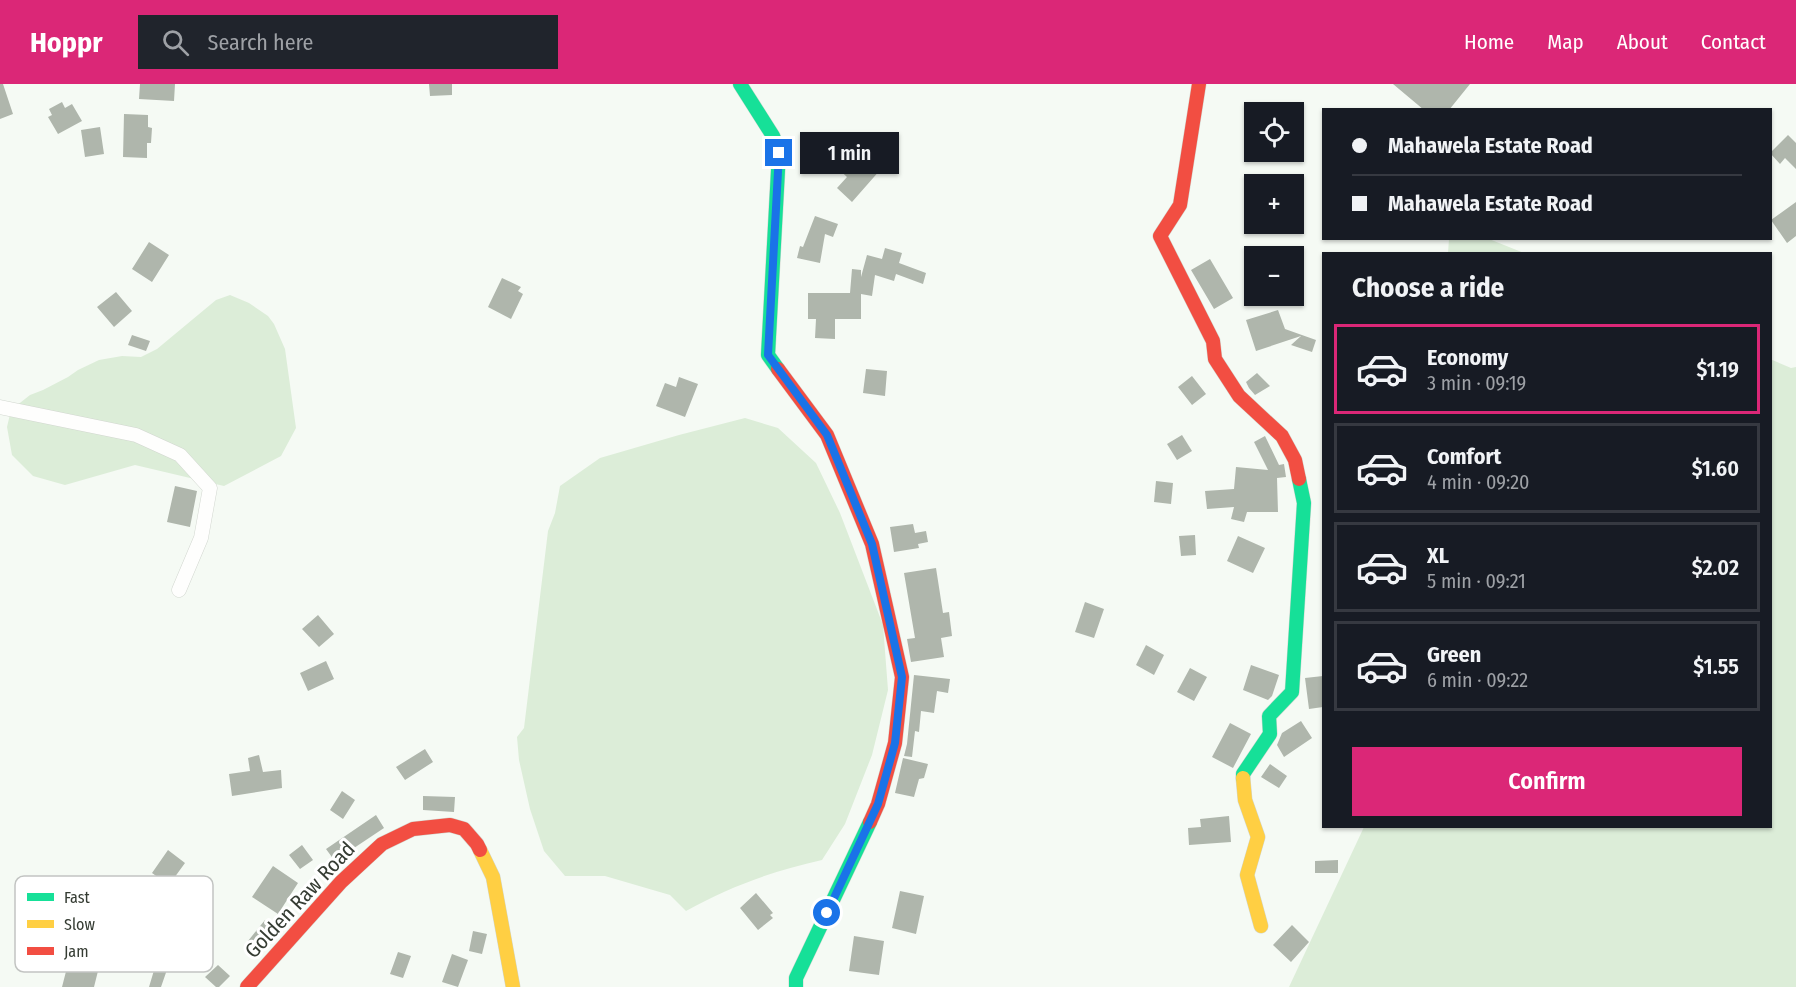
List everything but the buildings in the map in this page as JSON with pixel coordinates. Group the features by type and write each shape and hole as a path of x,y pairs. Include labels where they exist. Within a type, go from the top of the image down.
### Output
{"street":[{"path":"740,84 773,136 779,153 768,355 827,435 872,544 902,677 895,743 878,804 796,978 796,987"},
{"path":"1199,84 1180,205 1160,236 1213,341 1215,360 1239,396 1282,436 1295,459 1305,503 1292,692 1269,716 1270,734 1243,774 1245,800 1258,837 1247,875 1261,926"},
{"path":"0,407 136,435 180,455 210,488 201,538 179,590"},
{"name":"Golden Raw Road","path":"247,987 341,882 382,844 413,829 450,825 464,829 477,844 493,877 513,987"}],"green space":[{"path":"1449,240 1492,240 1522,252 1448,252"},
{"path":"230,295 249,303 268,316 285,349 296,428 281,456 224,486 135,465 65,485 33,476 12,455 7,427 11,410 30,395 99,360 122,356 141,357 157,349 216,300"},
{"path":"1772,360 1791,368 1796,367 1796,987 1289,987 1364,828 1772,828"},
{"path":"745,418 778,428 816,463 840,513 883,625 888,690 872,755 845,824 822,860 752,880 686,911 670,895 605,876 565,876 544,851 530,809 519,760 517,737 524,728 548,531 555,513 560,486 600,458"}],"traffic: fast":[{"path":"740,84 773,136 779,152 768,355 778,369"},
{"path":"1243,778 1243,774 1270,734 1269,716 1292,692 1304,503 1299,479"},
{"path":"796,987 796,978 870,822"}],"traffic: slow":[{"path":"1243,778 1245,800 1258,837 1247,875 1261,926"},
{"path":"480,850 493,877 513,987"}],"traffic: jam":[{"path":"1199,84 1180,205 1160,236 1213,341 1215,359 1239,396 1282,436 1295,460 1299,479"},
{"path":"778,369 827,435 872,544 902,677 895,743 878,804 870,822"},
{"path":"247,987 341,882 382,844 413,829 450,825 464,829 480,850"}],"route":[{"path":"779,153 768,355 827,435 872,544 902,677 895,743 878,804 827,913"}]}
